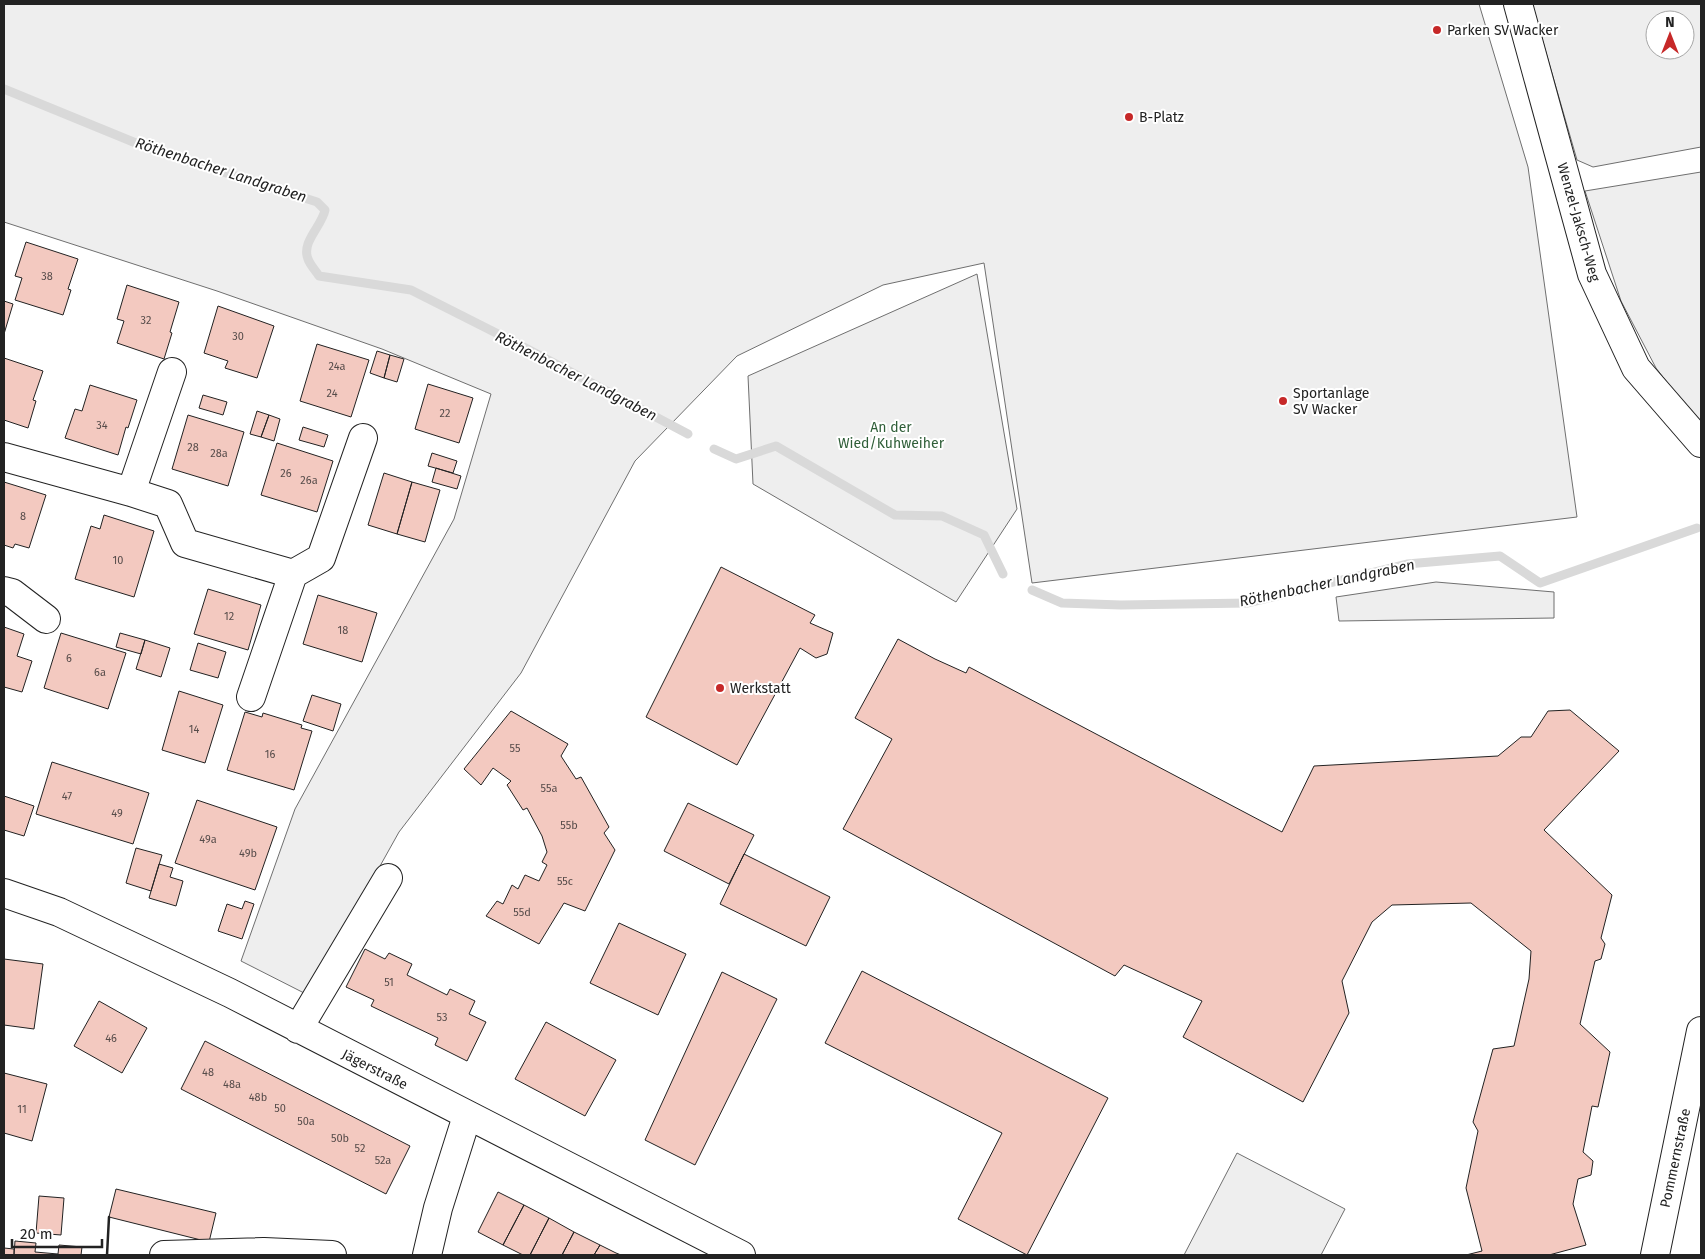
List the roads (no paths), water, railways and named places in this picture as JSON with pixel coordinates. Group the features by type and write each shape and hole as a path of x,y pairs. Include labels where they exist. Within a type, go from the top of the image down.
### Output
{"street":[{"name":"Wenzel-Jaksch-Weg","path":"1518,4 1592,274 1636,368 1701,443"},
{"path":"131,492 172,372"},
{"path":"251,697 293,574 321,558 363,438"},
{"path":"4,457 168,504 185,543 293,574"},
{"path":"4,591 12,593 46,619"},
{"path":"298,1029 388,878"},
{"name":"Jägerstraße","path":"4,893 59,912 230,993 741,1255"},
{"name":"Pommernstraße","path":"1655,1255 1701,1031"},
{"path":"427,1255 438,1208 467,1116"},
{"path":"164,1255 264,1252 332,1255"}],"waterway":[{"name":"Röthenbacher Landgraben","path":"4,89 148,148 317,202 325,210 307,246 307,253 309,261 319,276 411,290 688,434"},
{"name":"Röthenbacher Landgraben","path":"714,449 736,459 776,446 895,515 942,516 984,535 1003,574"},
{"name":"Röthenbacher Landgraben","path":"1032,590 1062,603 1121,605 1248,603 1407,564 1500,556 1540,583 1697,528"}],"place":[{"name":"Parken SV Wacker","path":"1437,30"},
{"name":"B-Platz","path":"1129,117"},
{"name":"Sportanlage SV Wacker","path":"1283,401"},
{"name":"Werkstatt","path":"720,688"}],"park label":[{"name":"An der Wied/Kuhweiher","path":"891,436"}]}
